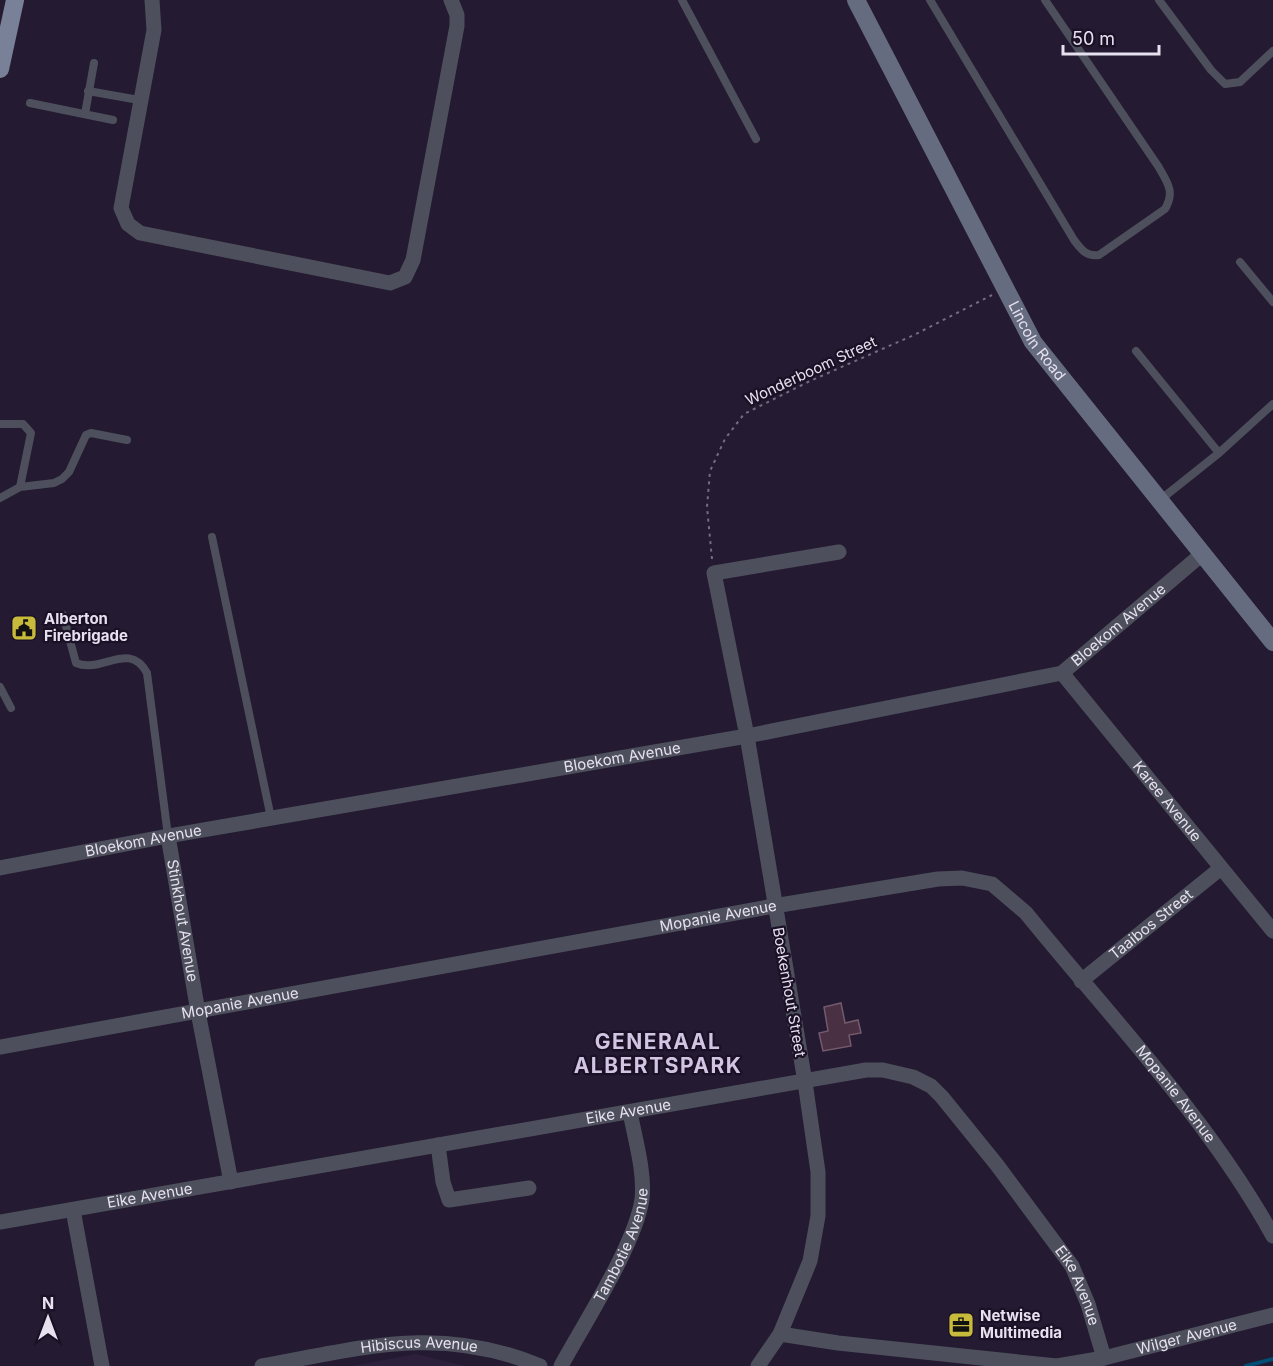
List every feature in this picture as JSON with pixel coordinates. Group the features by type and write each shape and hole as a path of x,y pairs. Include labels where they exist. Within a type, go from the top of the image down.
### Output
{"main road":[{"path":"0,69 15,0"}],"street":[{"path":"152,0 154,30 139,100 121,208 122,216 135,230 390,283 397,282 409,272 413,260 457,26 457,15 451,0"},
{"name":"Lincoln Road","path":"856,0 1033,342 1201,555 1273,642"},
{"path":"714,573 839,552"},
{"name":"Bloekom Avenue","path":"0,868 168,836 747,736 1062,673 1201,555"},
{"name":"Boekenhout Street","path":"714,573 747,736 818,1172 817,1235 810,1262 780,1334 758,1366"},
{"name":"Karee Avenue","path":"1062,673 1273,932"},
{"name":"Stinkhout Avenue","path":"168,836 198,1012 231,1182"},
{"name":"Taaibos Street","path":"1081,981 1221,868"},
{"name":"Mopanie Avenue","path":"0,1047 774,906 938,879 978,879 1004,891 1026,913 1210,1137 1247,1189 1273,1236"},
{"name":"Eike Avenue","path":"0,1222 866,1070 883,1070 913,1077 936,1091 997,1165 1072,1266 1088,1304 1104,1358"},
{"name":"Tambotie Avenue","path":"561,1366 618,1261 640,1210 641,1183 630,1112"},
{"path":"438,1145 443,1182 449,1200 530,1188"},
{"path":"73,1210 102,1366"},
{"name":"Wilger Avenue","path":"780,1334 1057,1366 1104,1358 1273,1315"},
{"name":"Hibiscus Avenue","path":"262,1366 421,1341 470,1344 540,1366"}],"lane":[{"path":"682,0 756,139"},
{"path":"930,0 1074,240 1083,252 1092,256 1099,255 1165,209 1171,199 1172,190 1046,0"},
{"path":"1159,0 1211,70 1225,84 1240,82 1273,51"},
{"path":"85,114 94,63"},
{"path":"88,91 139,100"},
{"path":"30,103 112,120"},
{"path":"1240,262 1273,302"},
{"path":"1136,351 1219,453"},
{"path":"1158,501 1219,453 1273,404"},
{"path":"0,424 23,424 30,433 20,487"},
{"path":"0,498 20,487 54,483 62,479 69,472 86,435 91,433 127,440"},
{"path":"212,537 271,818"},
{"path":"63,615 76,663 84,666 130,657 138,660 147,673 168,836"},
{"path":"0,687 11,708"}],"path":[{"name":"Wonderboom Street","path":"714,573 707,507 710,471 725,440 744,414 914,335 1006,288"}],"shaded area":[{"path":"416,1354 465,1366 352,1366"}],"building":[{"path":"841,1003 845,1023 858,1020 861,1033 849,1035 851,1046 823,1051 819,1033 828,1031 824,1007"}],"waterway":[{"path":"1246,1366 1273,1359"}],"place":[{"name":"Alberton Firebrigade","path":"24,628"},
{"name":"Netwise Multimedia","path":"961,1325"}],"district":[{"name":"GENERAAL ALBERTSPARK","path":"658,1054"}]}
